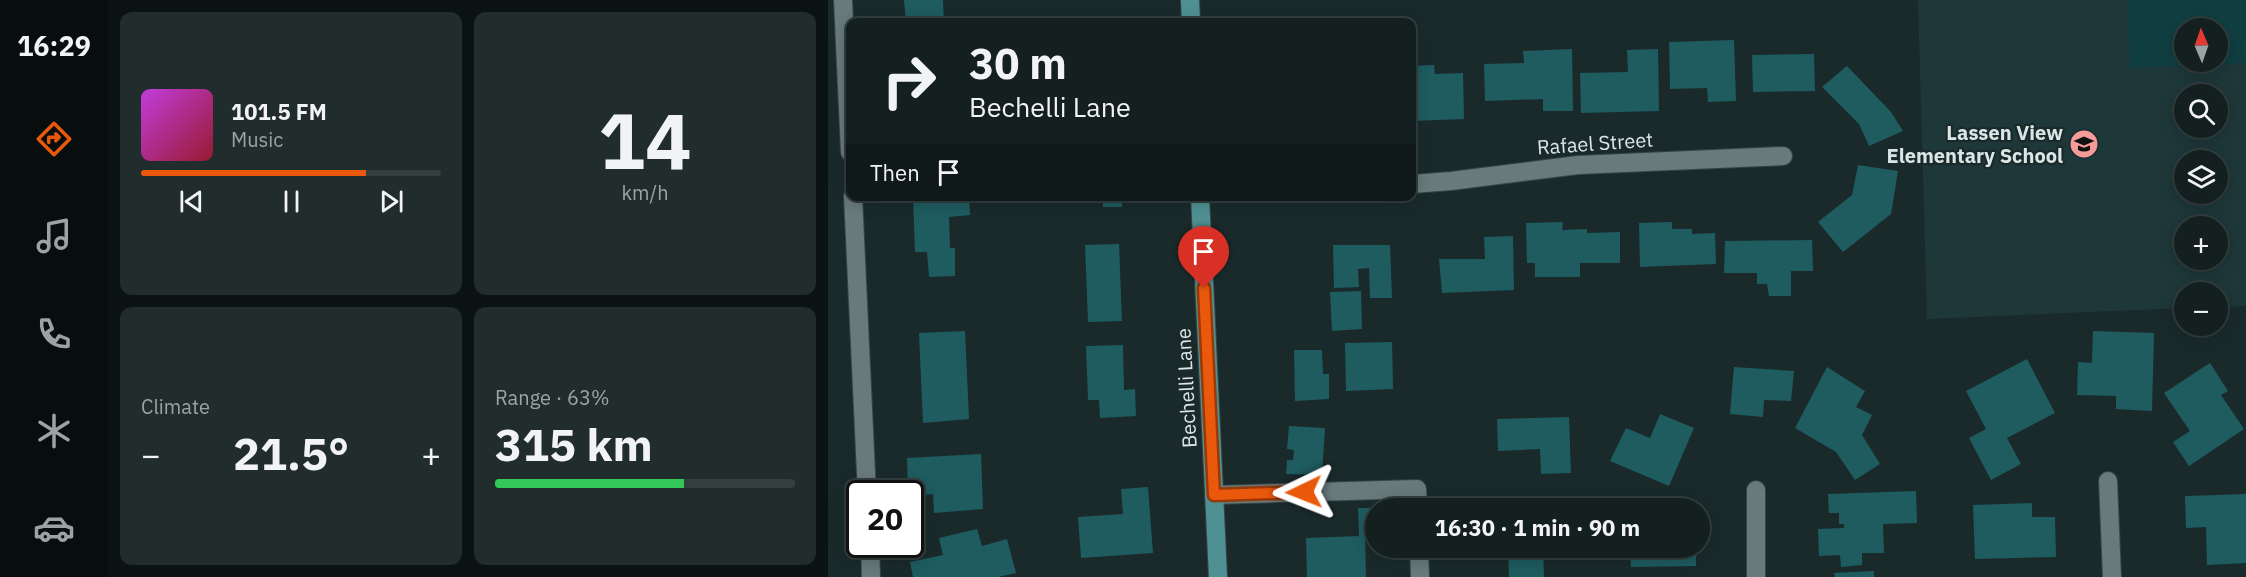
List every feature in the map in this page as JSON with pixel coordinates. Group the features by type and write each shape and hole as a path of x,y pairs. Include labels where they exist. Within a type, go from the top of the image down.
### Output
{"main road":[{"path":"1190,0 1191,18"},
{"name":"Bechelli Lane","path":"1200,201 1218,577"}],"street":[{"path":"843,0 846,65"},
{"name":"Rafael Street","path":"1416,184 1578,165 1783,156"},
{"path":"853,201 866,480"},
{"path":"2108,481 2112,577"},
{"path":"1214,495 1417,489 1417,498"},
{"path":"1756,490 1756,577"},
{"path":"870,558 871,577"},
{"path":"1419,558 1420,577"}],"shaded area":[{"name":"Lassen View Elementary School","path":"1918,0 2246,0 2246,306 2228,307 2228,282 2174,282 2174,308 1927,319"},
{"path":"2128,0 2246,0 2246,63 2228,64 2228,18 2174,18 2174,66 2130,68"}],"building":[{"path":"904,0 943,0 944,18 906,18"},
{"path":"1734,40 1736,101 1708,102 1707,88 1670,89 1669,42"},
{"path":"1572,49 1573,111 1543,111 1543,99 1485,101 1484,64 1524,63 1523,51"},
{"path":"1658,49 1659,111 1581,113 1580,73 1628,72 1627,50"},
{"path":"1814,54 1815,91 1753,92 1752,55"},
{"path":"1434,65 1435,74 1463,73 1464,119 1416,121 1416,66"},
{"path":"1847,66 1891,112 1903,131 1869,146 1859,124 1822,87"},
{"path":"1858,165 1898,171 1891,214 1843,252 1818,222 1852,195"},
{"path":"913,201 969,201 970,215 949,217 950,248 955,248 955,276 929,277 927,252 915,252"},
{"path":"1103,201 1122,201 1122,207 1103,207"},
{"path":"1563,222 1562,230 1587,229 1587,233 1620,232 1620,263 1580,263 1580,277 1535,277 1535,263 1527,263 1526,223"},
{"path":"1672,222 1672,229 1692,229 1692,234 1715,233 1716,264 1640,267 1639,223"},
{"path":"1513,236 1514,290 1442,293 1439,259 1485,259 1484,237"},
{"path":"1812,240 1813,271 1791,271 1791,296 1769,296 1767,284 1757,284 1757,273 1724,273 1725,241"},
{"path":"1119,244 1122,321 1088,322 1085,245"},
{"path":"1333,245 1390,245 1392,298 1370,298 1369,268 1358,269 1359,287 1334,288"},
{"path":"1361,291 1362,329 1332,331 1330,292"},
{"path":"965,331 969,419 923,423 919,333"},
{"path":"2093,331 2154,333 2152,411 2116,409 2116,396 2077,395 2078,362 2092,363"},
{"path":"1392,342 1393,389 1346,391 1345,343"},
{"path":"1123,345 1124,390 1135,389 1136,416 1100,418 1099,400 1088,400 1086,346"},
{"path":"1294,350 1322,350 1323,374 1329,374 1329,399 1295,401"},
{"path":"2027,359 2055,413 2007,438 2021,464 1991,480 1969,438 1986,429 1966,391"},
{"path":"2210,363 2228,391 2221,395 2244,429 2189,466 2173,442 2190,431 2164,393"},
{"path":"1734,367 1794,371 1791,401 1764,400 1763,417 1730,414"},
{"path":"1827,367 1865,391 1856,407 1872,415 1862,435 1880,464 1855,480 1836,452 1795,428"},
{"path":"1660,414 1694,428 1669,486 1610,461 1626,428 1650,438"},
{"path":"1569,417 1571,473 1541,474 1540,449 1498,451 1497,419"},
{"path":"1289,426 1325,428 1322,475 1286,474 1287,460 1293,460 1294,450 1287,449"},
{"path":"981,454 983,509 934,513 933,494 924,495 924,480 908,480 907,458"},
{"path":"1148,487 1153,553 1081,558 1078,517 1123,514 1121,489"},
{"path":"1916,491 1917,523 1883,524 1884,553 1862,553 1862,565 1841,567 1840,555 1819,556 1818,529 1844,528 1844,524 1839,524 1839,513 1829,513 1828,494"},
{"path":"2246,494 2246,563 2207,565 2206,527 2186,528 2185,496"},
{"path":"1665,496 1665,498 1628,498"},
{"path":"2032,503 2032,517 2055,517 2056,557 1975,559 1973,505"},
{"path":"1358,508 1365,508 1366,577 1307,577 1306,538 1359,536"},
{"path":"977,529 982,546 1007,539 1016,573 998,577 913,577 910,562 943,555 939,538"},
{"path":"1508,558 1543,558 1544,577 1509,577"},
{"path":"1631,558 1696,558 1696,566 1631,567"},
{"path":"1874,571 1874,577 1835,577 1834,573"}],"place":[{"name":"Lassen View Elementary School","path":"2084,144"}],"route":[{"path":"1204,288 1214,495 1304,492"}]}
